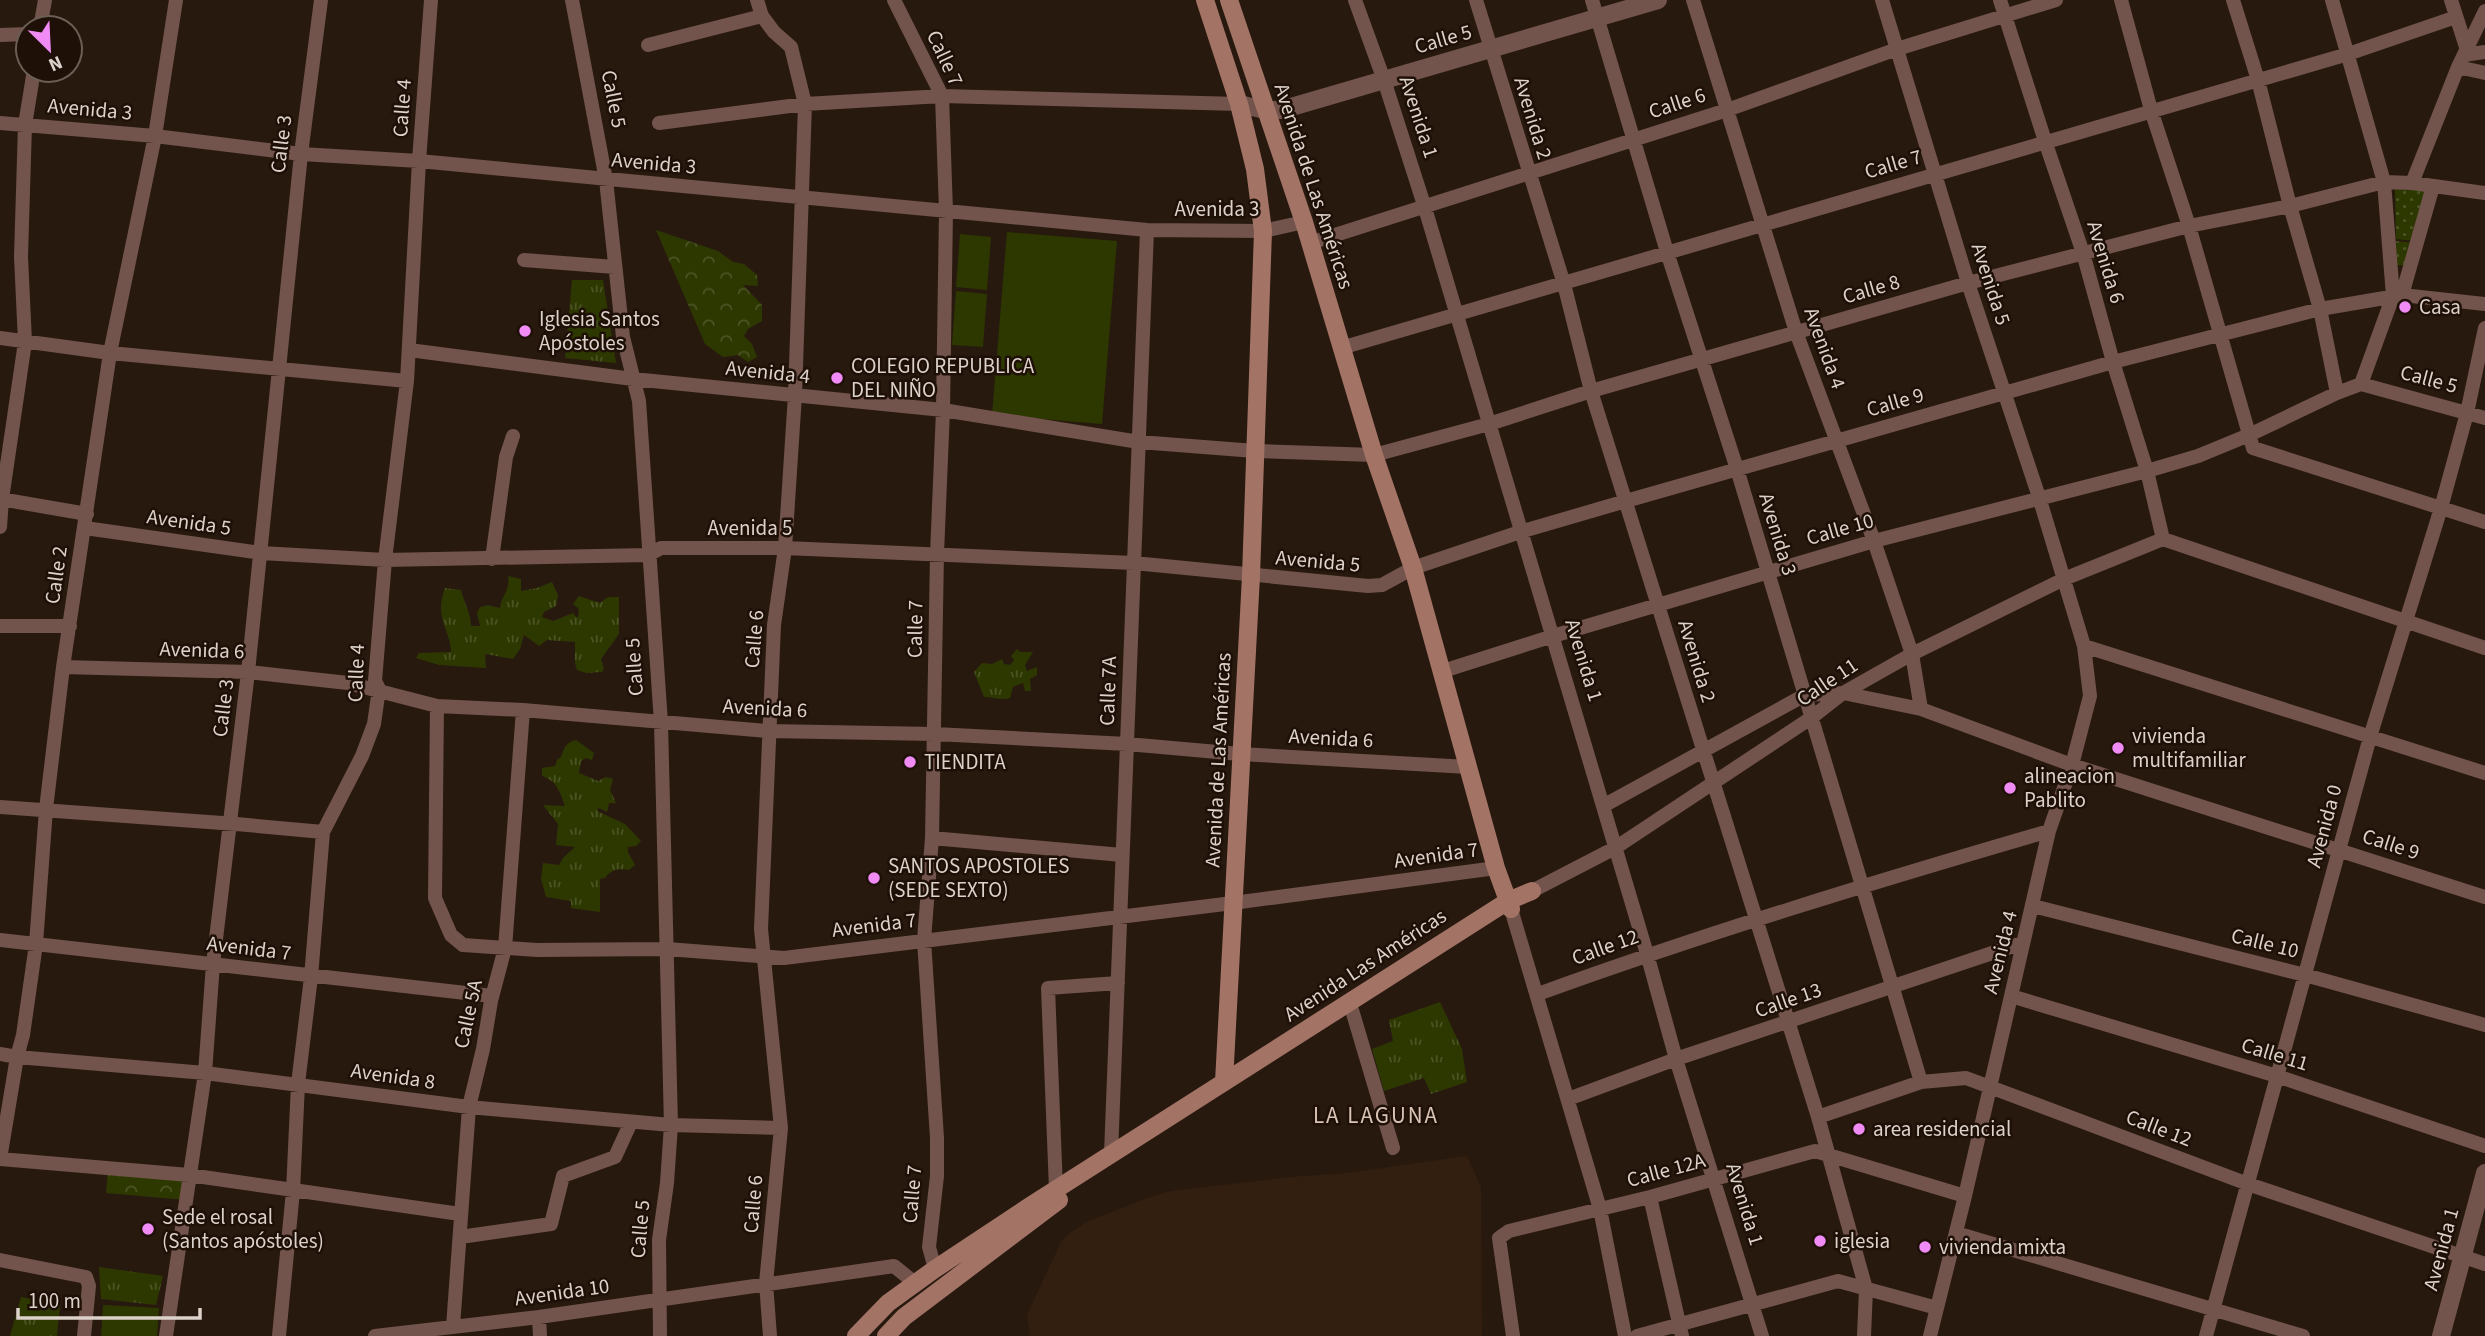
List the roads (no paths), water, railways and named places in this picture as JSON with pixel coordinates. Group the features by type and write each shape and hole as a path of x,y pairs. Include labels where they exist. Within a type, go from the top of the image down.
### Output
{"main road":[{"name":"Avenida de Las Américas","path":"1205,0 1239,104 1255,169 1263,231 1251,576 1224,1082"},
{"name":"Avenida de Las Américas","path":"1228,0 1304,222 1374,454 1413,568 1496,868 1509,905"},
{"path":"886,1336 904,1317 1060,1199 1532,891"},
{"name":"Avenida Las Américas","path":"1224,1082 1509,905"},
{"path":"856,1336 888,1303 935,1269 1224,1082"}],"street":[{"name":"Calle 2","path":"0,1159 23,1035 36,944 46,810 62,667 110,353 155,136 176,0"},
{"name":"Calle 3","path":"166,1336 205,1073 213,964 261,553 301,154 321,0"},
{"name":"Calle 4","path":"279,1336 323,832 366,746 374,724 379,689 375,681 385,560 407,381 431,0"},
{"name":"Calle 5","path":"572,0 606,180 623,337 639,401 661,723 671,1125 659,1240 660,1336"},
{"name":"Calle 6","path":"757,0 762,16 774,32 791,47 805,104 795,395 785,548 774,625 761,929 781,1128 766,1283 770,1336"},
{"name":"Calle 7","path":"894,0 942,96 946,211 932,838 924,940 937,1138 937,1176 929,1247 935,1269"},
{"name":"Avenida 1","path":"1354,0 1384,80 1424,208 1553,636 1676,1059 1762,1336"},
{"name":"Avenida 2","path":"1476,0 1564,284 1591,391 1818,1117 1866,1289 1864,1336"},
{"name":"Avenida 3","path":"1592,0 1667,252 1737,469 1921,1082"},
{"name":"Calle 5","path":"1239,104 1265,110 1281,110 1658,0"},
{"name":"Avenida 4","path":"1693,0 1796,332 1874,541 1912,654 1922,709"},
{"name":"Avenida 5","path":"1882,0 1968,283 2064,579"},
{"name":"Avenida 6","path":"2000,0 2083,254 2147,471 2163,539"},
{"name":"Calle 6","path":"1310,243 1727,110 1897,49 2056,0"},
{"path":"2121,0 2151,110 2189,226 2249,435 2256,450 2485,522"},
{"path":"2233,0 2258,80 2320,309 2337,393"},
{"path":"2332,0 2384,182 2398,295"},
{"path":"2451,0 2463,57 2485,73"},
{"path":"2412,183 2463,57 2485,11"},
{"path":"648,45 762,16"},
{"name":"Calle 7","path":"1341,348 2348,54 2456,17"},
{"path":"2463,57 2485,52"},
{"path":"0,527 1,499 25,342 21,257 25,125 32,84"},
{"path":"659,123 805,104 942,96 1239,104"},
{"name":"Avenida 3","path":"0,123 155,136 301,154 419,161 1147,230 1263,231 1304,222"},
{"path":"2384,182 2485,193"},
{"name":"Calle 8","path":"1374,454 1489,424 1591,391 1968,283 2189,226 2290,206 2384,182"},
{"path":"2249,435 2361,384 2398,295 2433,186"},
{"name":"Calle 7A","path":"1111,1154 1147,230"},
{"path":"524,260 615,268"},
{"path":"2398,295 2485,304"},
{"name":"Calle 9","path":"1413,568 1626,500 2113,362 2320,309 2398,295"},
{"name":"Avenida 0","path":"2206,1336 2370,737 2441,508 2467,413 2485,328"},
{"path":"0,338 110,353 407,381"},
{"name":"Avenida 4","path":"409,350 633,379 943,410 1139,442 1255,452 1374,454"},
{"name":"Calle 5","path":"2361,384 2485,418"},
{"name":"Calle 10","path":"1443,671 1768,571 2039,497 2147,471 2198,456 2249,435"},
{"path":"492,559 506,457 513,436"},
{"name":"Avenida 5","path":"1,499 86,521 261,553 385,560 648,555 661,548 785,548 1134,562 1368,586 1382,585 1413,568"},
{"path":"2163,539 2485,648"},
{"name":"Calle 11","path":"1532,891 1615,848 1811,718 1843,693 1912,654 2064,579 2163,539"},
{"name":"Avenida 4","path":"1930,1336 2049,831 2072,765 2090,695 2084,646 2064,579"},
{"path":"0,626 70,626"},
{"path":"2084,646 2485,773"},
{"name":"Avenida 6","path":"62,667 248,672 348,683 437,706 523,710 768,731 935,734 1468,766"},
{"path":"1603,806 1805,695 1843,693"},
{"name":"Calle 9","path":"1843,693 1922,709 2072,765 2485,897"},
{"name":"Avenida 7","path":"437,706 435,898 452,934 463,945 537,950 667,949 784,958 1496,868"},
{"name":"Calle 5A","path":"453,1327 469,1107 505,948 523,710"},
{"path":"0,807 323,832"},
{"name":"Calle 12","path":"1538,993 1647,954 1861,885 2049,831"},
{"path":"932,838 1122,855"},
{"path":"1509,905 1538,993 1600,1209 1625,1336"},
{"name":"Calle 10","path":"2033,906 2305,975 2485,1026"},
{"name":"Avenida 7","path":"0,940 492,996"},
{"name":"Calle 13","path":"1568,1099 1676,1059 2022,943"},
{"path":"1056,1189 1048,988 1118,983"},
{"name":"Calle 11","path":"2011,996 2277,1076 2485,1146"},
{"path":"1352,1010 1393,1148"},
{"name":"Avenida 8","path":"0,1054 205,1073 469,1107 671,1125 781,1128"},
{"name":"Calle 12","path":"1818,1117 1921,1082 1958,1077 2248,1184 2485,1264"},
{"path":"460,1237 551,1224 563,1176 615,1157 631,1122"},
{"name":"Calle 12A","path":"1513,1336 1499,1238 1509,1231 1650,1198 1815,1151 1965,1196"},
{"path":"0,1159 189,1175 460,1214"},
{"name":"Avenida 1","path":"2441,1336 2485,1173"},
{"path":"1650,1198 1681,1330"},
{"path":"1956,1233 2303,1336"},
{"path":"0,1259 86,1278 89,1286 84,1336"},
{"name":"Avenida 10","path":"375,1336 433,1333 453,1327 894,1266 915,1283"},
{"path":"1637,1336 1681,1330 1751,1305 1838,1281 1937,1308"},
{"path":"539,1317 540,1336"}],"place":[{"name":"Casa","path":"2405,307"},
{"name":"Iglesia Santos Apóstoles","path":"525,331"},
{"name":"COLEGIO REPUBLICA DEL NIÑO","path":"837,378"},
{"name":"vivienda multifamiliar","path":"2118,748"},
{"name":"TIENDITA","path":"910,762"},
{"name":"alineacion Pablito","path":"2010,788"},
{"name":"SANTOS APOSTOLES (SEDE SEXTO)","path":"874,878"},
{"name":"area residencial","path":"1859,1129"},
{"name":"Sede el rosal (Santos apóstoles)","path":"148,1229"},
{"name":"iglesia","path":"1820,1241"},
{"name":"vivienda mixta","path":"1925,1247"}],"district":[{"name":"LA LAGUNA","path":"1376,1115"}]}
